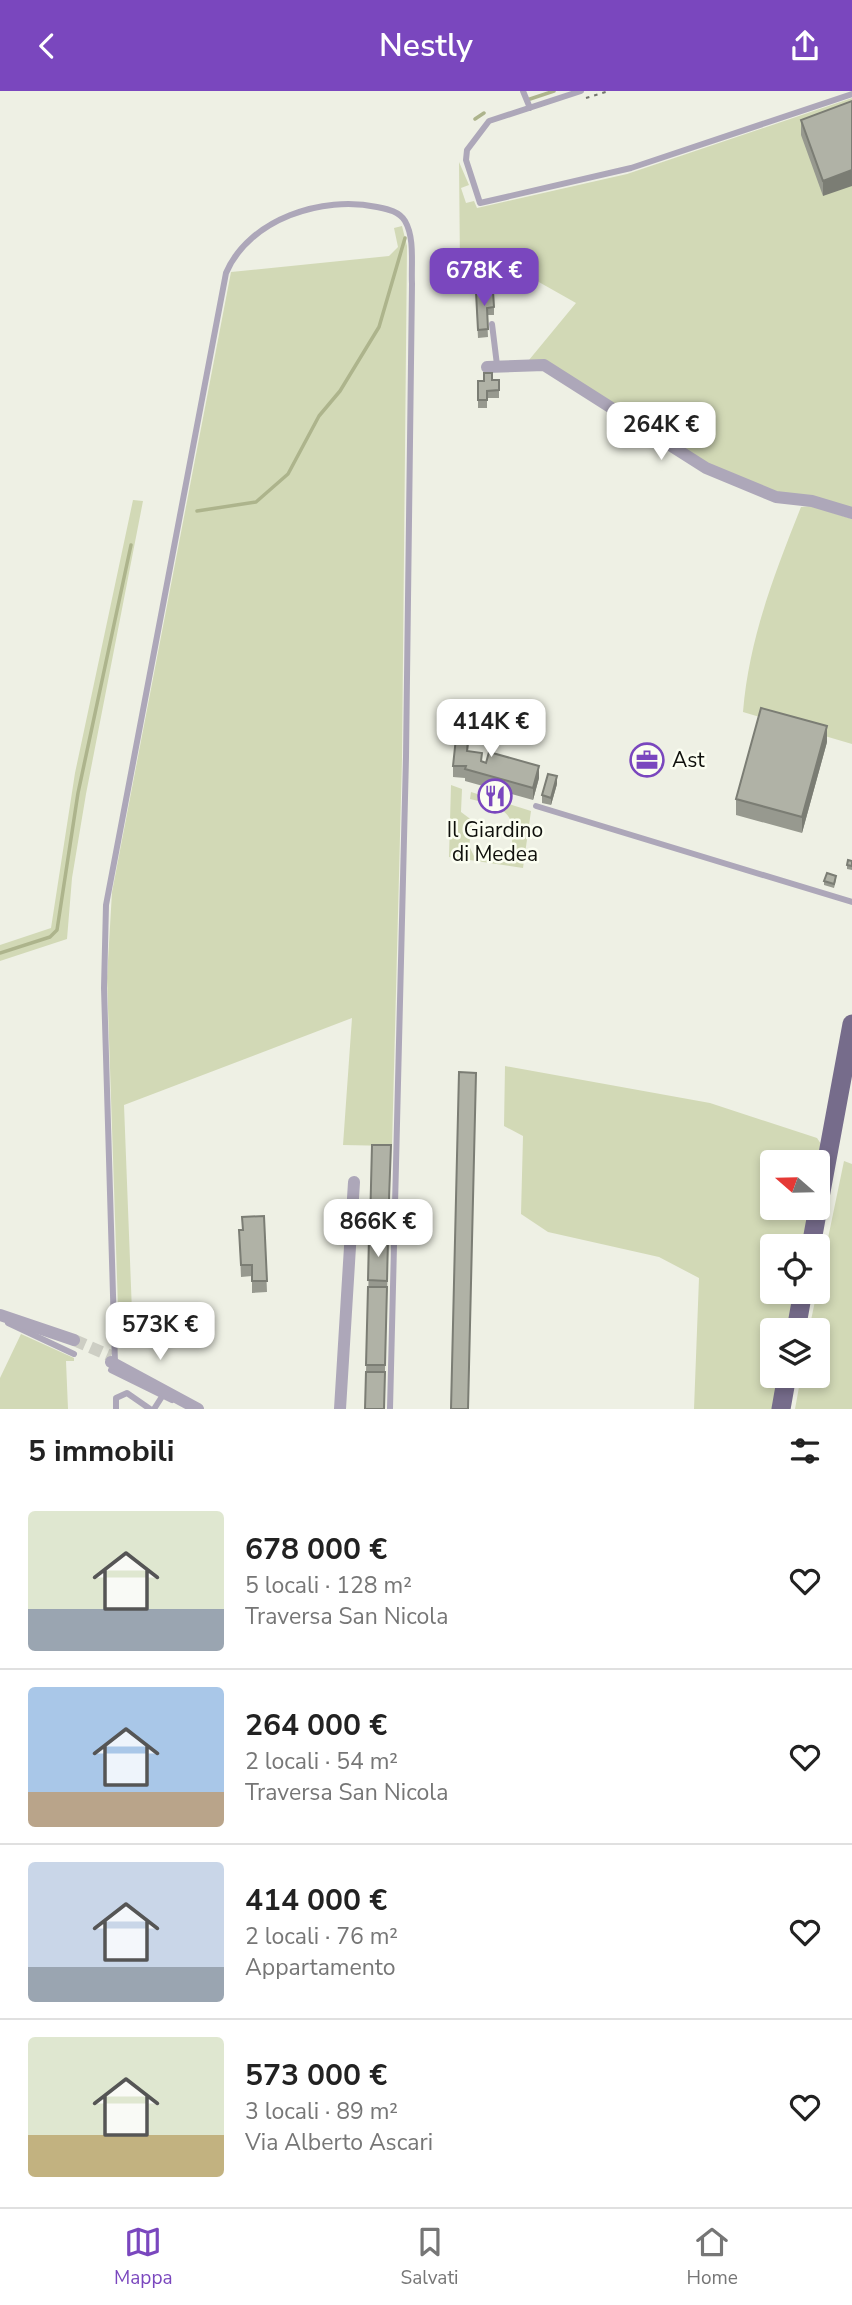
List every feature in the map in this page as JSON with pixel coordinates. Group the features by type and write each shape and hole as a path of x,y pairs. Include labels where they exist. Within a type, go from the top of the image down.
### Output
{"main road":[{"path":"813,1234 852,1024"},
{"path":"822,1234 852,1071"},
{"path":"781,1409 785,1388"},
{"path":"790,1409 794,1388"}],"street":[{"path":"492,367 544,365 706,468 776,497 812,501 852,513"},
{"path":"340,1409 354,1182"},
{"path":"2,1317 74,1347"},
{"path":"113,1362 164,1394 192,1406"},
{"path":"113,1362 155,1378 192,1406"}],"lane":[{"path":"523,91 530,108"},
{"path":"581,91 489,121 467,150 466,160 480,203 631,168 852,94"},
{"path":"113,1362 104,988 106,905 226,273 237,252 246,244 304,208 334,203 373,206 396,212 405,221 410,239 412,285 405,785 390,1409"},
{"path":"492,324 492,367"},
{"path":"536,806 852,902"},
{"path":"116,1409 116,1398 127,1393 152,1409 164,1394"}],"green space":[{"path":"852,98 852,510 785,496 688,455 529,360 576,303 514,268 460,266 459,162 469,185 461,188 466,203 474,201 477,208 627,174"},
{"path":"402,226 407,246 402,759 392,1146 343,1145 352,1018 124,1105 133,1338 119,1337 107,978 112,892 231,272 389,256 398,247 394,228"},
{"path":"133,500 143,501 86,794 72,878 67,939 0,961 0,945 51,928 75,773"},
{"path":"811,506 852,519 852,744 743,712 751,659 772,582 801,507"},
{"path":"451,785 462,789 461,812 473,821 469,846 474,856 509,862 513,835 512,825 504,812 470,799 471,792 531,811 523,868 449,857"},
{"path":"505,1066 710,1103 817,1138 821,1144 820,1150 760,1150 760,1220 807,1220 805,1234 760,1234 760,1304 792,1304 790,1318 760,1318 760,1388 778,1388 774,1409 694,1409 699,1278 659,1257 548,1232 521,1214 523,1136 504,1126"},
{"path":"844,1161 852,1164 852,1409 795,1409 799,1388 830,1388 830,1318 811,1318 814,1304 830,1304 829,1234"},
{"path":"21,1334 74,1358 74,1361 66,1361 68,1409 0,1409 0,1378"}],"building":[{"path":"852,101 852,170 823,181 801,120"},
{"path":"493,291 494,307 487,308 488,329 478,330 476,292"},
{"path":"484,373 492,373 492,380 499,380 499,390 487,391 487,400 478,400 478,381 484,381"},
{"path":"761,708 827,726 802,817 736,799"},
{"path":"458,719 486,723 484,732 469,730 467,751 482,753 481,761 486,763 489,752 539,766 533,788 465,769 466,766 453,766"},
{"path":"548,774 557,776 551,798 542,795"},
{"path":"827,873 836,876 834,884 824,881"},
{"path":"459,1072 476,1073 468,1409 451,1409"},
{"path":"372,1145 391,1145 388,1226 370,1226"},
{"path":"264,1216 267,1281 252,1281 252,1265 241,1265 239,1230 243,1230 242,1217"},
{"path":"369,1237 388,1238 387,1281 368,1280"},
{"path":"368,1287 387,1287 385,1365 366,1365"},
{"path":"366,1372 385,1372 384,1409 365,1409"}],"waterway":[{"path":"530,99 554,91"},
{"path":"475,119 484,113"},
{"path":"197,511 256,502 288,474 319,416 340,391 379,327 405,238"},
{"path":"0,953 50,937 57,930 78,793 131,545"}],"tunnel":[{"path":"74,1340 111,1356"}],"place":[{"name":"Ast","path":"647,760"},
{"name":"Il Giardino di Medea","path":"495,796"}]}
